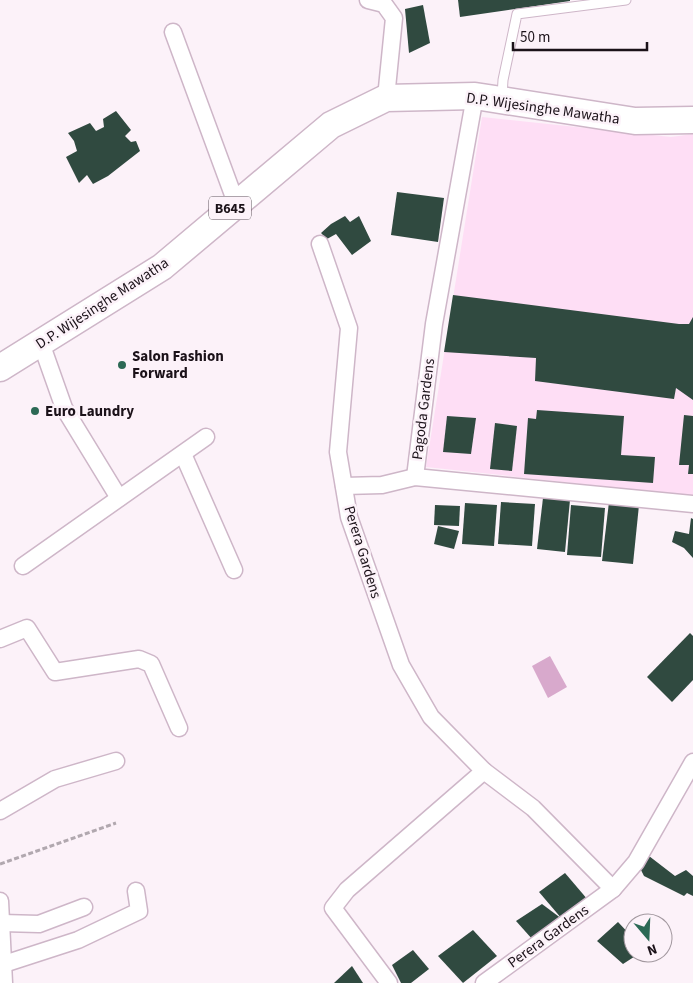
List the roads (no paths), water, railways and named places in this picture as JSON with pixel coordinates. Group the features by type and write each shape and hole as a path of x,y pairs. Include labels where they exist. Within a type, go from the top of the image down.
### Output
{"main road":[{"name":"D.P. Wijesinghe Mawatha","path":"0,368 162,266 331,125 386,98 475,96 635,121 690,118"}],"street":[{"path":"368,0 384,4 394,18 386,98"},
{"path":"173,32 236,203"},
{"name":"Pagoda Gardens","path":"475,96 434,324 414,477 693,504"},
{"name":"Perera Gardens","path":"320,244 349,328 338,452 349,518 400,665 431,717 484,771 533,808 613,889"},
{"path":"41,343 64,408 120,498"},
{"path":"23,566 206,437"},
{"path":"183,454 234,570"},
{"path":"344,486 382,485 414,477"},
{"path":"0,639 27,628 55,672 139,659 151,664 179,728"},
{"path":"0,811 55,778 116,761"},
{"name":"Perera Gardens","path":"484,983 613,889 636,862 693,762"},
{"path":"390,983 333,908 347,890 484,771"},
{"path":"4,964 78,940 139,911 136,891"},
{"path":"0,901 4,983"},
{"path":"2,923 39,924 84,906"}],"lane":[{"path":"502,100 503,80 517,14 626,0"}],"place":[{"name":"Salon Fashion Forward","path":"122,365"},
{"name":"Euro Laundry","path":"35,411"}]}
